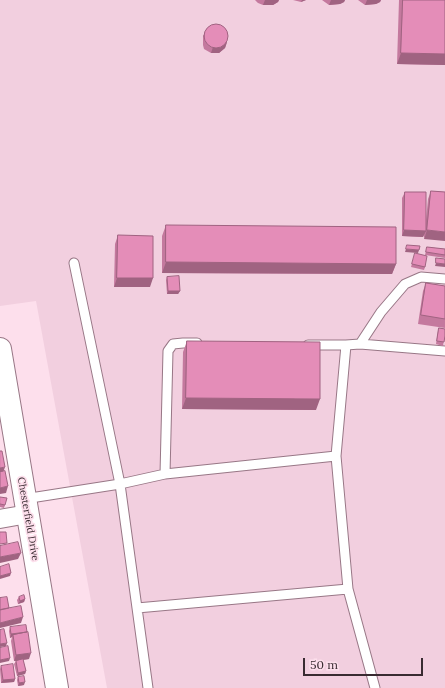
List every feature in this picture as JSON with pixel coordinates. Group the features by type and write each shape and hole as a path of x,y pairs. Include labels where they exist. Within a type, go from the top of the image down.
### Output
{"street":[{"name":"Chesterfield Drive","path":"0,349 5,403 26,507 57,688"},
{"path":"0,519 26,507"}],"lane":[{"path":"74,263 120,484 148,688"},
{"path":"360,344 381,312 405,284 421,277 445,279"},
{"path":"166,474 168,351 173,344 183,342 206,343"},
{"path":"299,344 360,344 445,351"},
{"path":"346,345 336,456 348,589 375,688"},
{"path":"26,507 166,474 336,456"},
{"path":"137,608 348,589"}],"shaded area":[{"path":"0,0 445,0 445,688 107,688 36,301 0,306"}],"building":[{"path":"403,0 445,0 445,54 401,53"},
{"path":"216,24 224,28 228,36 224,44 216,48 208,44 204,36 208,28"},
{"path":"431,191 445,192 445,232 427,230"},
{"path":"405,192 426,192 426,231 404,230"},
{"path":"166,225 396,227 396,264 166,262"},
{"path":"118,235 153,236 153,278 117,278"},
{"path":"407,245 420,246 419,250 406,249"},
{"path":"427,247 445,249 445,255 426,252"},
{"path":"415,253 427,256 425,267 412,264"},
{"path":"436,258 445,259 445,264 436,263"},
{"path":"179,276 180,291 168,291 167,277"},
{"path":"426,283 445,286 445,319 421,315"},
{"path":"439,328 445,329 444,342 437,341"},
{"path":"187,341 320,342 320,399 186,398"},
{"path":"0,451 2,451 5,467 0,468"},
{"path":"5,471 8,486 0,488 0,472"},
{"path":"0,497 7,498 5,505 0,504"},
{"path":"0,532 6,532 7,543 0,544"},
{"path":"18,542 21,553 0,557 0,546"},
{"path":"9,564 11,573 0,576 0,567"},
{"path":"24,595 25,599 20,601 19,597"},
{"path":"7,597 9,608 0,610 0,598"},
{"path":"21,606 23,617 0,623 0,610"},
{"path":"26,625 27,632 11,634 10,627"},
{"path":"4,629 7,643 0,644 0,630"},
{"path":"28,632 31,653 16,655 13,635"},
{"path":"8,646 10,658 0,660 0,648"},
{"path":"23,659 26,671 18,673 16,661"},
{"path":"13,664 15,679 3,680 1,666"},
{"path":"24,676 25,682 19,683 18,677"}]}
